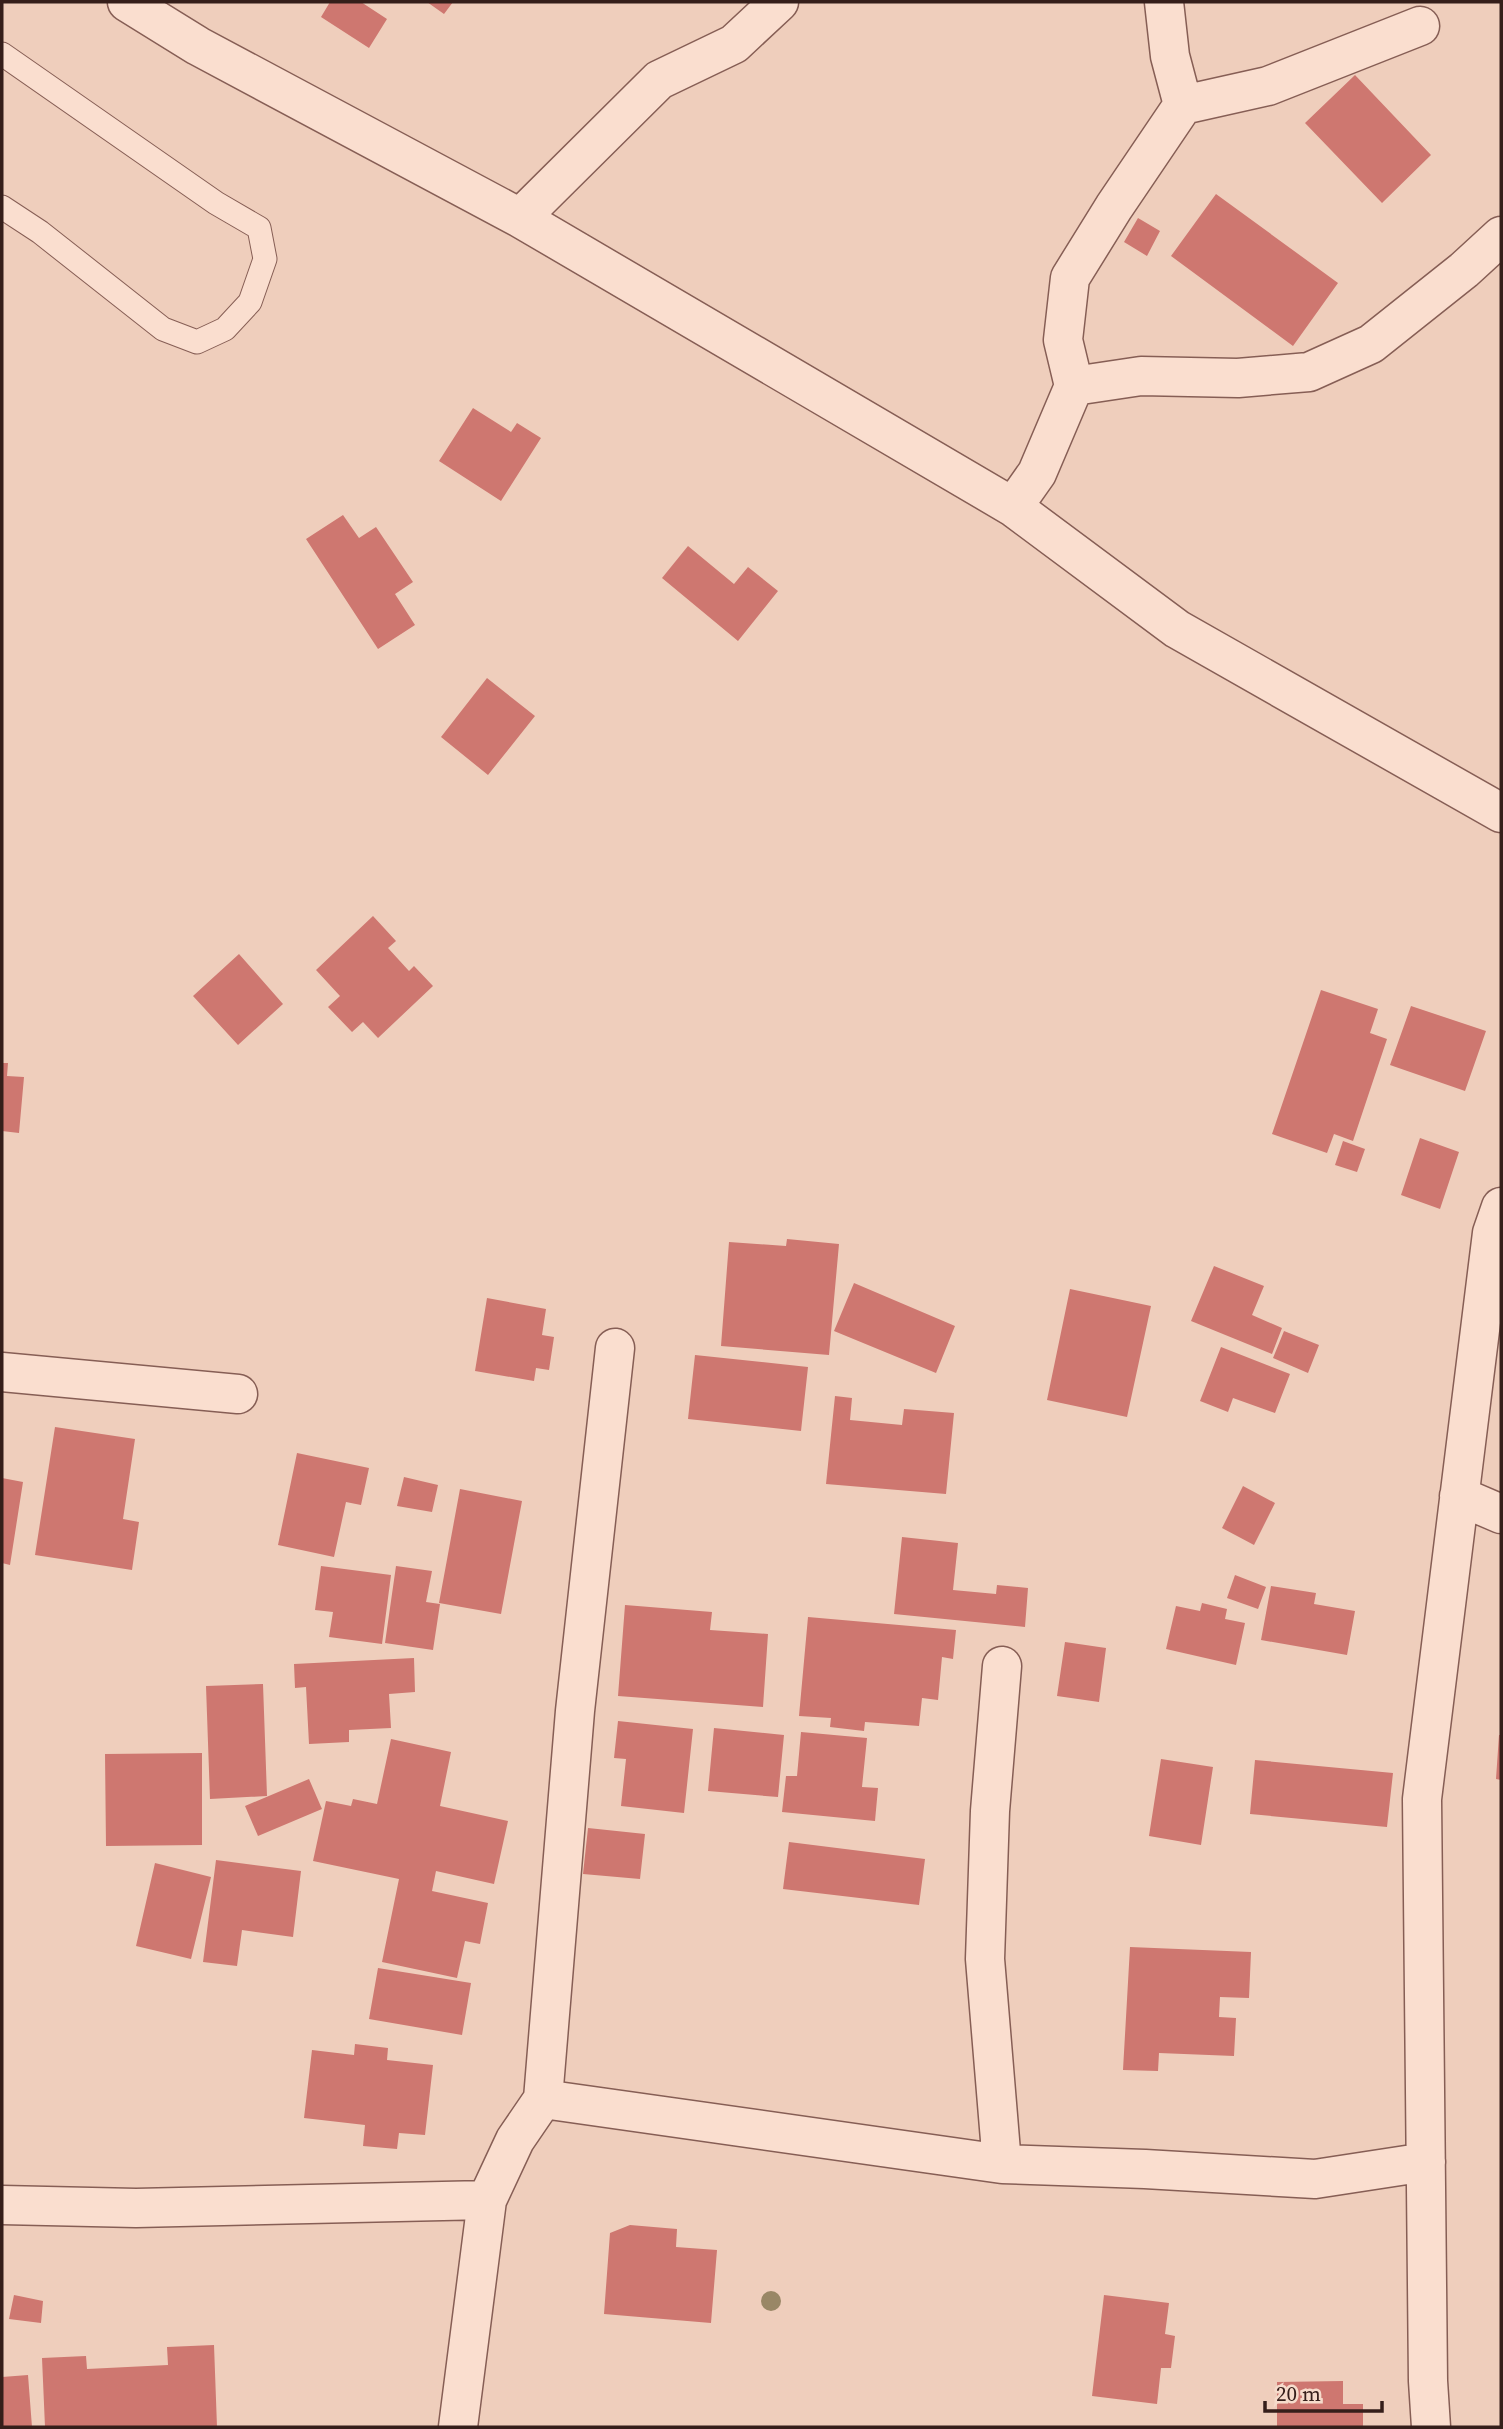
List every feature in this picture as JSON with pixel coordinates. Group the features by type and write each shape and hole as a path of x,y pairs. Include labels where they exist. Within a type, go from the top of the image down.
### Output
{"street":[{"path":"127,2 209,52 520,218 1013,507 1177,629 1501,813"},
{"path":"520,218 659,80 734,44 779,2"},
{"path":"1164,2 1170,56 1183,105"},
{"path":"1013,507 1037,473 1074,386 1063,340 1070,278 1183,105 1268,86 1420,26"},
{"path":"1074,386 1141,376 1238,378 1309,372 1371,344 1464,270 1501,236"},
{"path":"1431,2427 1427,2381 1422,1799 1492,1233 1501,1208"},
{"path":"458,2427 487,2200 515,2140 543,2099 575,1711 615,1348"},
{"path":"2,1372 238,1394"},
{"path":"1459,1496 1501,1514"},
{"path":"1002,1666 989,1811 985,1959 1002,2164"},
{"path":"543,2099 1002,2164 1315,2179 1426,2162"},
{"path":"2,2205 136,2208 487,2200"}],"lane":[{"path":"2,54 216,203 259,228 265,259 250,302 225,329 197,342 163,329 40,232 2,207"}],"building":[{"path":"330,2 361,2 387,19 369,48 321,17"},
{"path":"427,2 453,2 444,14"},
{"path":"1355,75 1431,155 1382,203 1305,123"},
{"path":"1216,194 1338,283 1293,346 1171,256"},
{"path":"1138,218 1160,231 1147,256 1124,242"},
{"path":"473,408 511,432 517,423 541,438 501,501 439,461"},
{"path":"343,515 359,538 376,527 413,582 395,594 415,625 378,649 306,539"},
{"path":"688,546 734,584 748,567 778,591 738,641 662,578"},
{"path":"487,678 535,716 488,775 441,737"},
{"path":"373,916 396,941 388,948 409,971 414,966 433,986 378,1038 363,1022 352,1032 328,1007 340,996 316,970"},
{"path":"239,954 283,1004 238,1045 193,996"},
{"path":"1321,990 1378,1009 1370,1033 1387,1039 1353,1141 1334,1134 1327,1153 1272,1134"},
{"path":"1411,1006 1486,1031 1465,1091 1390,1065"},
{"path":"2,1063 8,1063 7,1076 24,1077 19,1133 2,1131"},
{"path":"1420,1138 1459,1152 1440,1209 1401,1195"},
{"path":"1343,1141 1365,1149 1357,1172 1335,1165"},
{"path":"787,1239 839,1244 829,1355 721,1346 729,1242 786,1246"},
{"path":"1214,1266 1264,1286 1252,1315 1282,1328 1272,1354 1191,1321"},
{"path":"854,1283 955,1326 936,1373 834,1331"},
{"path":"1070,1289 1151,1306 1127,1417 1047,1400"},
{"path":"487,1298 546,1309 542,1335 554,1337 549,1370 536,1368 534,1381 475,1371"},
{"path":"1284,1331 1319,1345 1308,1373 1273,1358"},
{"path":"1221,1347 1290,1374 1275,1413 1233,1398 1228,1412 1200,1401"},
{"path":"695,1355 808,1367 801,1431 688,1419"},
{"path":"835,1396 852,1398 850,1420 902,1425 904,1409 954,1413 946,1494 826,1484"},
{"path":"55,1427 135,1439 123,1519 139,1522 132,1570 35,1555"},
{"path":"297,1453 369,1468 361,1505 346,1502 334,1557 278,1545"},
{"path":"404,1477 438,1485 432,1512 397,1506"},
{"path":"2,1478 23,1482 10,1565 2,1563"},
{"path":"1243,1486 1275,1503 1254,1545 1222,1528"},
{"path":"460,1489 522,1501 501,1614 439,1603"},
{"path":"902,1537 958,1543 953,1590 996,1594 997,1585 1028,1588 1025,1627 894,1614"},
{"path":"321,1566 391,1575 382,1644 329,1637 333,1612 315,1610"},
{"path":"396,1566 432,1571 426,1602 440,1604 433,1650 385,1643"},
{"path":"1235,1575 1266,1587 1258,1609 1227,1598"},
{"path":"1271,1586 1316,1593 1314,1604 1355,1611 1347,1655 1261,1640"},
{"path":"1202,1603 1227,1609 1225,1619 1245,1623 1236,1665 1166,1649 1176,1606 1200,1611"},
{"path":"625,1605 712,1612 710,1630 768,1634 763,1707 618,1696"},
{"path":"808,1617 956,1630 953,1659 942,1657 938,1700 922,1698 919,1726 865,1722 864,1731 830,1727 831,1718 799,1716"},
{"path":"1065,1642 1106,1648 1099,1702 1057,1696"},
{"path":"414,1658 415,1692 389,1694 391,1728 349,1730 349,1742 309,1744 306,1687 295,1688 294,1664"},
{"path":"263,1684 267,1796 210,1799 206,1686"},
{"path":"618,1721 693,1729 684,1813 621,1806 626,1759 614,1758"},
{"path":"714,1728 784,1735 778,1797 708,1791"},
{"path":"801,1732 867,1738 862,1787 878,1788 875,1821 782,1812 786,1776 797,1776"},
{"path":"1501,1735 1501,1780 1496,1779"},
{"path":"391,1739 451,1752 440,1806 508,1821 494,1884 436,1871 432,1891 488,1903 480,1944 465,1941 457,1978 382,1962 399,1879 313,1861 326,1801 351,1806 353,1799 377,1804"},
{"path":"202,1753 202,1845 106,1846 105,1754"},
{"path":"1161,1759 1213,1767 1201,1845 1149,1836"},
{"path":"1255,1760 1393,1773 1387,1827 1250,1814"},
{"path":"309,1779 322,1809 258,1836 245,1806"},
{"path":"588,1828 645,1834 640,1879 583,1874"},
{"path":"789,1842 925,1859 919,1905 783,1889"},
{"path":"216,1860 301,1871 293,1937 242,1930 237,1966 203,1962"},
{"path":"155,1863 211,1877 191,1959 136,1946"},
{"path":"1130,1947 1251,1952 1249,1998 1220,1997 1219,2017 1236,2018 1234,2056 1159,2053 1158,2071 1123,2070"},
{"path":"378,1968 471,1983 462,2035 369,2019"},
{"path":"355,2044 388,2048 387,2060 433,2065 425,2135 399,2133 397,2149 363,2146 365,2125 304,2118 312,2050 354,2055"},
{"path":"630,2225 677,2229 676,2247 717,2250 711,2323 604,2314 610,2233"},
{"path":"14,2295 43,2301 41,2323 9,2319"},
{"path":"1104,2295 1169,2303 1165,2334 1175,2336 1171,2368 1161,2368 1157,2404 1092,2396"},
{"path":"214,2345 217,2427 45,2427 42,2358 86,2356 87,2369 168,2365 167,2347"},
{"path":"28,2375 32,2427 2,2427 2,2377"},
{"path":"1343,2381 1343,2404 1363,2404 1363,2427 1277,2427 1277,2382"}]}
